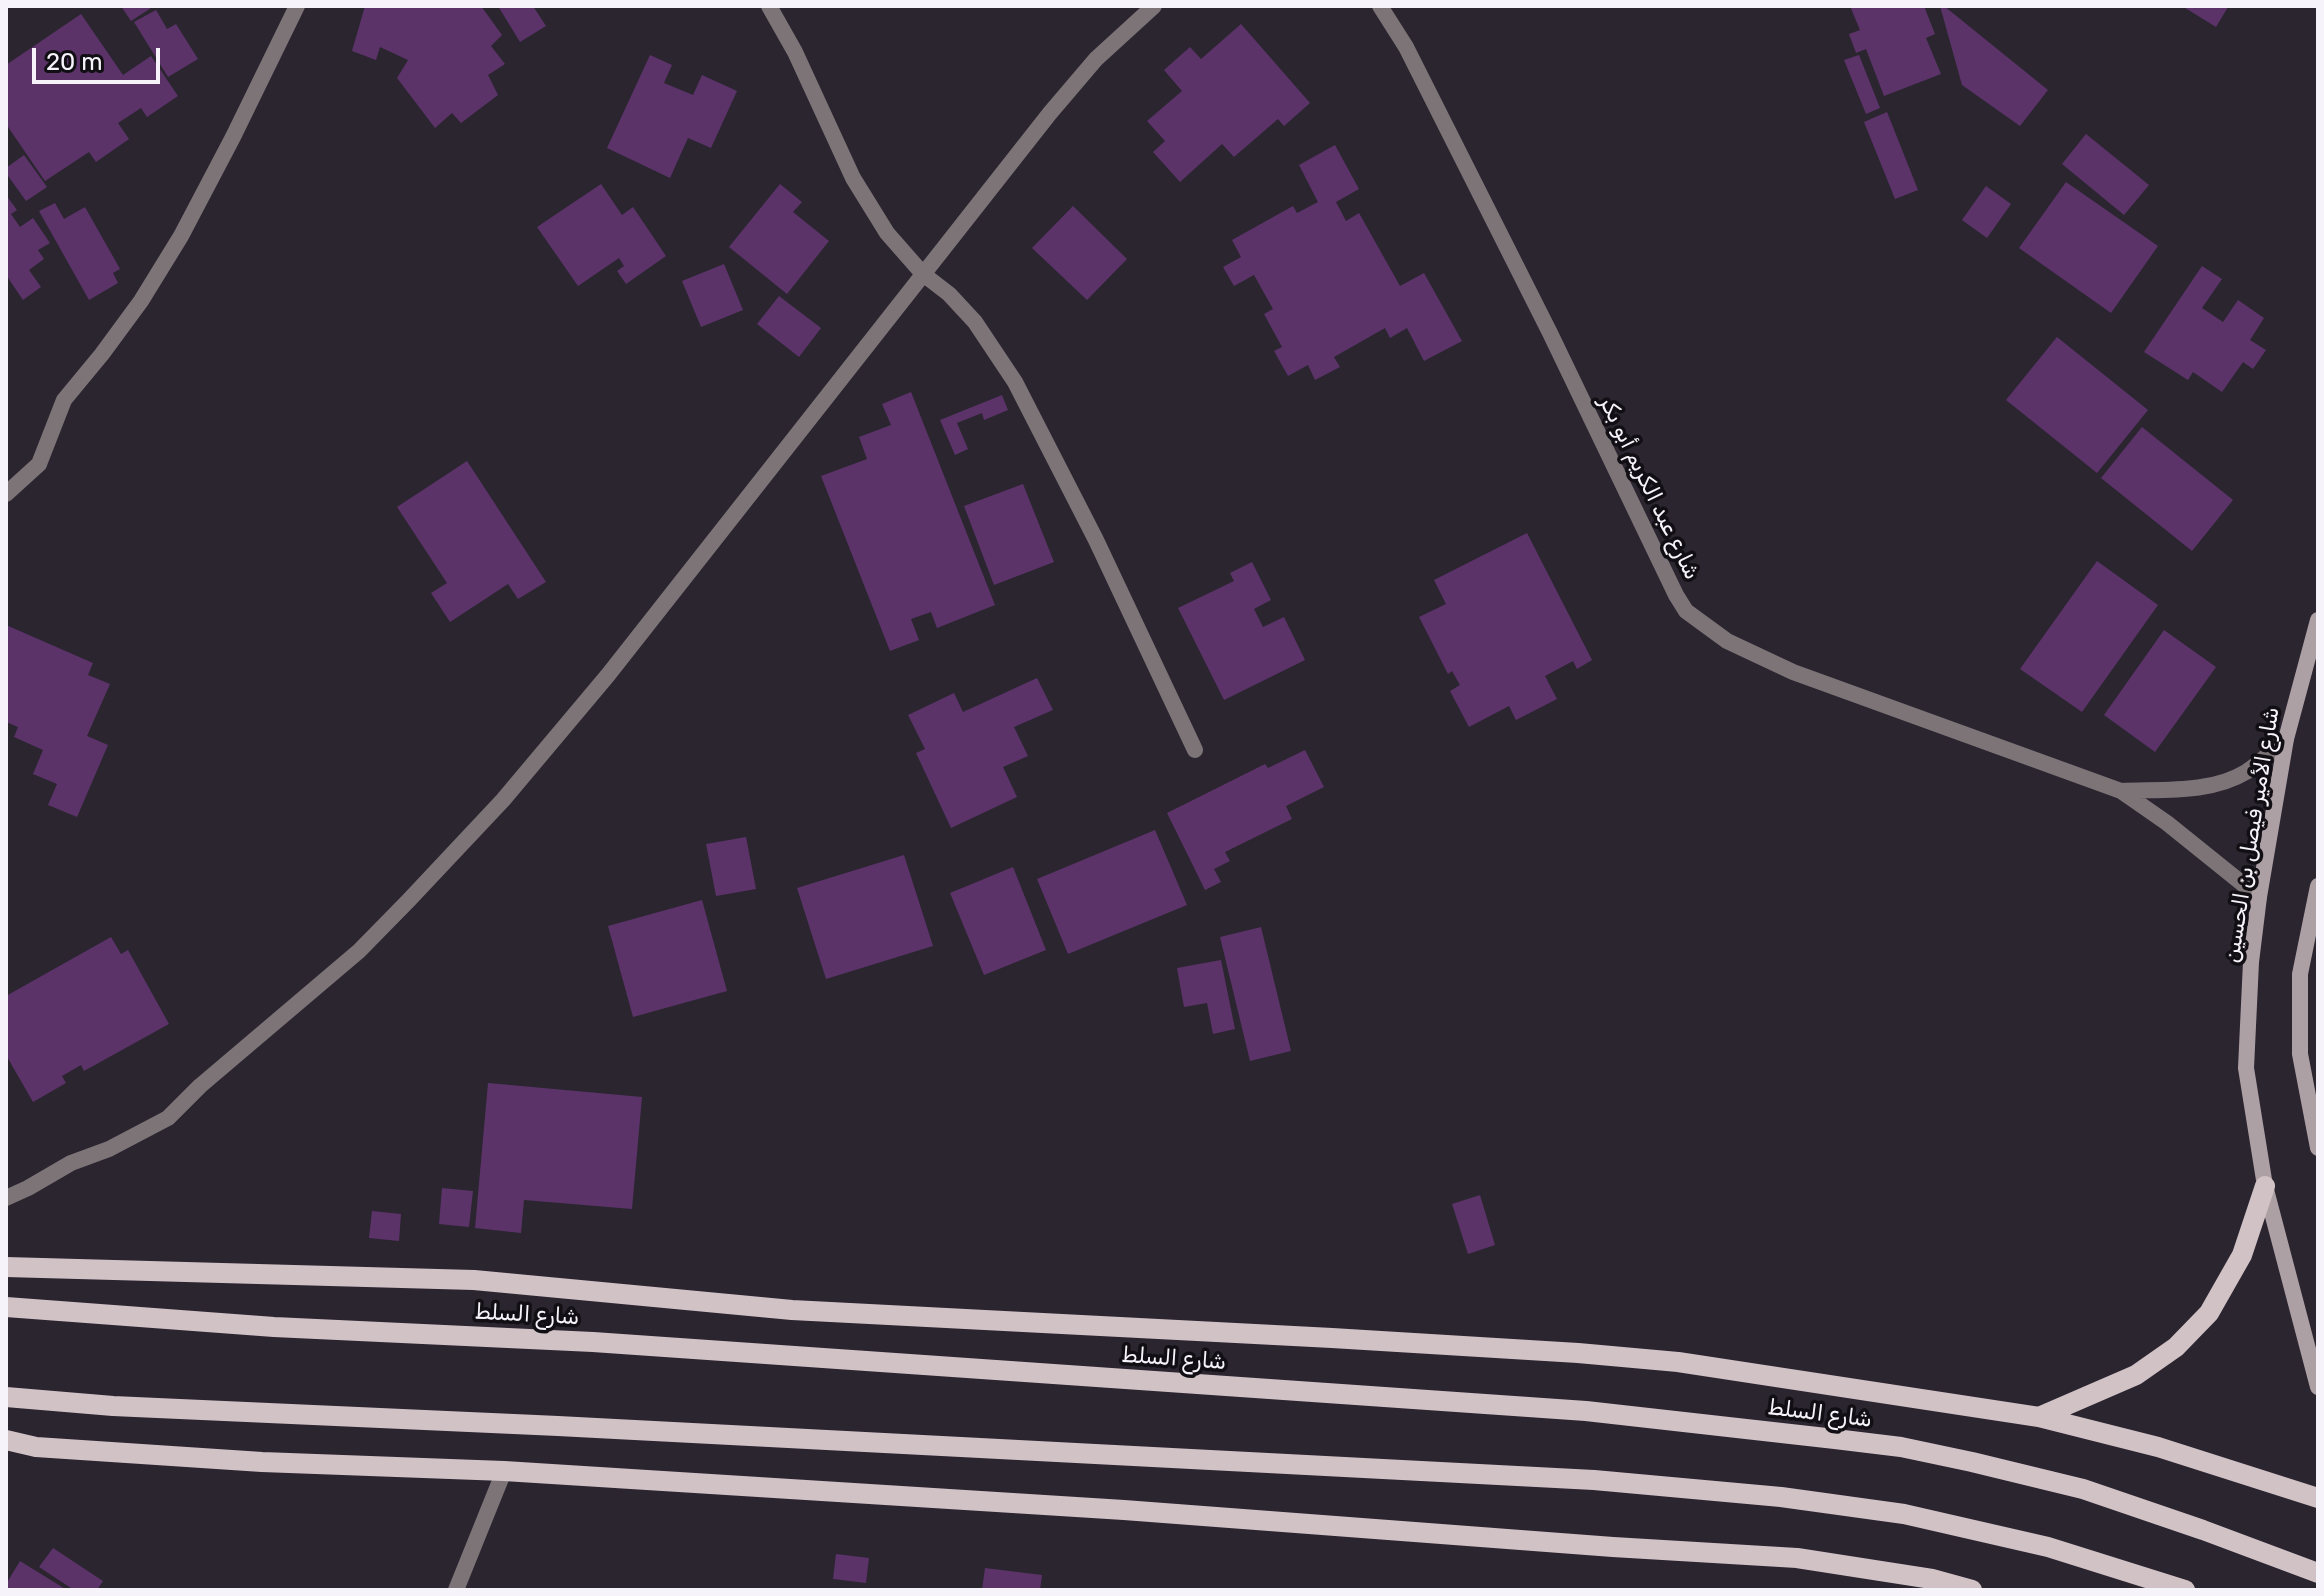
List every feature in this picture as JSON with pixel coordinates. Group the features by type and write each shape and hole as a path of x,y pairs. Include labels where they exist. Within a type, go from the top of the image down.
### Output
{"main road":[{"path":"2039,1417 2136,1375 2176,1347 2209,1313 2242,1255 2265,1186"},
{"path":"6,1267 474,1280 792,1310 1578,1353 1678,1362 2039,1417 2158,1447 2318,1498"},
{"name":"شارع السلط","path":"6,1307 274,1327 593,1342 1586,1411 1901,1447 2083,1489 2318,1573"},
{"path":"6,1397 113,1406 1578,1479 1781,1497 1904,1514 1979,1529 2074,1554 2185,1590"},
{"path":"6,1440 36,1447 262,1462 504,1471 1124,1510 1797,1558 1932,1579 1972,1590"}],"street":[{"path":"6,494 39,464 64,400 133,311 181,236 297,6"},
{"path":"769,6 795,52 860,189 887,233 923,274 949,294 975,322 1015,382 1096,540 1195,750"},
{"path":"6,1198 71,1163 109,1149 168,1118 200,1086 359,951 503,800 608,675 1006,166 1096,59 1154,6"},
{"name":"شارع عبد الكريم أبو بكر","path":"1380,6 1406,47 1686,611 1727,641 1793,672 2121,791 2167,823 2259,897"},
{"name":"شارع الأمير فيصل بن الحسين","path":"2318,620 2286,739 2259,897 2251,962 2246,1068 2265,1186 2318,1387"},
{"name":"شارع عبد الكريم أبو بكر","path":"2121,791 2218,784 2247,771 2286,739"},
{"path":"2318,886 2300,974 2300,1054 2318,1148"},
{"path":"456,1590 504,1471"}],"building":[{"path":"121,6 154,6 131,21"},
{"path":"365,6 481,6 502,35 491,46 505,64 488,75 498,95 461,123 452,113 435,128 397,78 408,60 380,47 376,60 352,51"},
{"path":"498,6 533,6 546,26 520,42"},
{"path":"1850,6 1924,6 1935,34 1926,38 1941,74 1884,96 1866,49 1856,53 1849,34 1860,30"},
{"path":"1940,6 1944,6 2048,90 2020,126 1962,85"},
{"path":"2182,6 2226,6 2228,7 2216,27"},
{"path":"156,10 167,29 176,24 198,59 168,77 134,22"},
{"path":"81,14 123,75 151,56 178,96 147,117 141,108 118,123 129,139 96,162 89,152 45,181 6,124 6,65"},
{"path":"1241,24 1310,103 1284,126 1278,119 1234,157 1222,144 1180,182 1153,152 1165,141 1147,121 1182,91 1164,70 1190,47 1201,59"},
{"path":"650,55 672,65 664,83 693,95 702,75 737,91 711,148 688,138 670,178 607,148"},
{"path":"1859,55 1880,108 1866,114 1844,60"},
{"path":"1887,112 1918,190 1895,199 1864,122"},
{"path":"2086,134 2149,185 2124,215 2062,164"},
{"path":"1335,145 1359,189 1336,202 1346,221 1359,213 1400,286 1424,273 1462,341 1424,361 1407,328 1390,338 1385,328 1334,357 1340,367 1315,380 1308,365 1288,376 1274,351 1282,347 1264,314 1273,309 1254,275 1234,286 1223,267 1241,257 1232,240 1293,206 1297,213 1318,202 1299,165"},
{"path":"24,155 47,187 26,201 6,173 6,168"},
{"path":"2066,182 2158,246 2111,313 2019,248"},
{"path":"601,184 622,215 633,207 666,256 626,284 617,271 624,266 619,258 578,286 537,227"},
{"path":"780,184 802,202 793,212 829,241 787,294 729,247"},
{"path":"1986,186 2011,204 1987,238 1962,220"},
{"path":"6,195 17,210 11,214 20,227 33,218 50,243 38,250 44,259 29,270 41,287 23,300 6,275"},
{"path":"55,203 64,219 85,207 120,269 113,273 118,283 89,300 39,211"},
{"path":"1073,206 1127,259 1087,300 1032,248"},
{"path":"724,264 743,310 701,327 682,281"},
{"path":"2202,266 2222,279 2202,308 2223,322 2238,300 2264,318 2250,340 2266,350 2253,369 2243,362 2222,392 2193,372 2188,380 2144,352"},
{"path":"779,296 821,328 799,357 757,324"},
{"path":"2057,337 2148,410 2097,473 2006,400"},
{"path":"911,392 995,605 937,628 931,612 911,619 919,640 890,651 821,476 867,459 859,437 891,425 882,404"},
{"path":"1002,395 1008,410 984,420 982,413 957,423 968,449 955,455 940,420"},
{"path":"2142,427 2233,500 2192,551 2101,478"},
{"path":"467,461 546,582 518,599 508,584 450,622 431,593 447,583 397,507"},
{"path":"1023,484 1054,562 994,585 964,506"},
{"path":"1527,533 1592,660 1577,669 1573,661 1545,676 1557,699 1516,720 1509,706 1469,727 1450,691 1460,685 1452,671 1448,674 1419,617 1446,604 1434,580"},
{"path":"2097,561 2158,605 2082,712 2020,669"},
{"path":"1252,562 1271,600 1254,609 1263,627 1284,617 1305,660 1224,700 1178,608 1234,581 1230,573"},
{"path":"6,625 93,663 88,675 110,684 87,736 108,745 77,817 48,805 57,784 33,774 43,750 14,737 18,727 6,722"},
{"path":"2164,630 2216,667 2155,752 2104,715"},
{"path":"1037,678 1053,710 1014,727 1028,756 1003,767 1017,797 951,828 916,753 925,749 908,715 954,693 963,712"},
{"path":"1305,750 1324,787 1286,806 1292,819 1225,852 1230,861 1214,869 1221,882 1205,890 1167,813 1265,764 1268,768"},
{"path":"1155,830 1187,905 1068,954 1037,879"},
{"path":"746,837 756,889 716,896 706,844"},
{"path":"904,855 933,946 826,979 797,888"},
{"path":"1013,867 1046,950 984,975 950,893"},
{"path":"702,900 727,991 633,1017 608,926"},
{"path":"1261,927 1291,1051 1250,1061 1220,937"},
{"path":"111,937 121,954 128,950 169,1024 84,1071 81,1065 62,1076 66,1083 33,1102 6,1055 6,996"},
{"path":"1221,960 1235,1029 1213,1034 1207,1003 1184,1007 1177,968"},
{"path":"488,1083 642,1097 632,1209 524,1200 521,1233 475,1228"},
{"path":"442,1188 473,1191 469,1227 439,1224"},
{"path":"1480,1195 1495,1245 1468,1254 1452,1204"},
{"path":"372,1211 401,1214 399,1241 369,1238"},
{"path":"53,1548 103,1581 97,1590 74,1590 39,1567"},
{"path":"836,1554 869,1558 866,1583 833,1579"},
{"path":"20,1561 67,1590 6,1590 6,1584"},
{"path":"985,1568 1042,1575 1040,1590 982,1590"}]}
